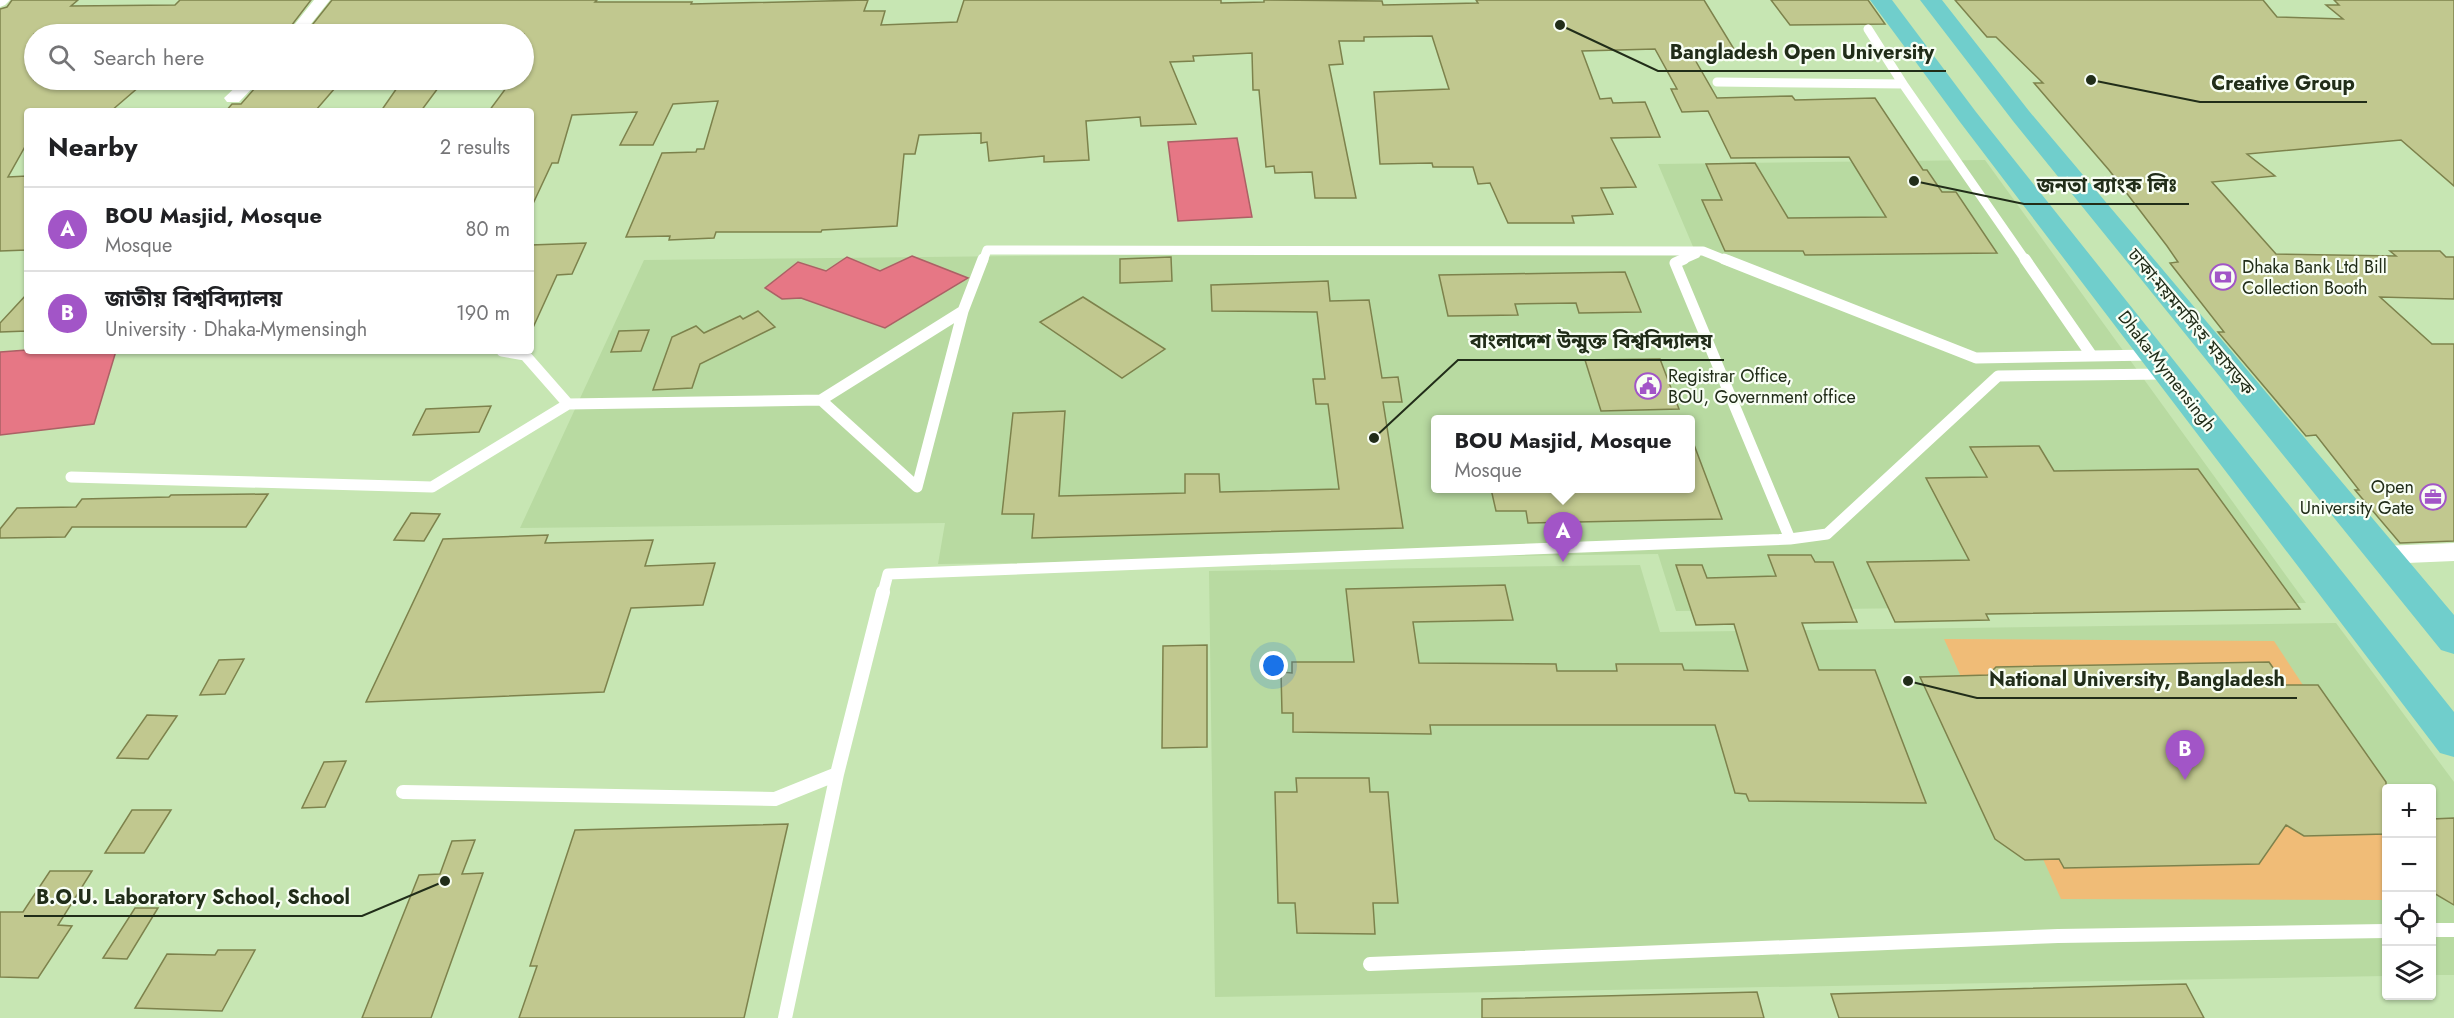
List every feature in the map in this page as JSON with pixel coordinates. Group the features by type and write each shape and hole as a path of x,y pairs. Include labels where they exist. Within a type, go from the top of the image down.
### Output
{"highway":[{"name":"Dhaka-Mymensingh","path":"1881,0 1968,117 2454,741"},
{"name":"ঢাকা-ময়মনসিংহ মহাসড়ক","path":"1931,0 2021,116 2454,640"}],"street":[{"path":"305,24 321,0"},
{"path":"233,98 241,90"},
{"path":"2383,555 2454,552"}],"lane":[{"path":"1868,29 2092,356"},
{"path":"1717,82 1904,84"},
{"path":"820,400 917,487 963,311 987,250 1703,251 1976,358 2092,356 2162,365"},
{"path":"1703,251 1675,263 1790,539"},
{"path":"71,477 432,487 568,404 820,400 963,311"},
{"path":"519,354 525,355 568,404"},
{"path":"785,1018 837,774 888,574 1790,539 1827,534 1998,376 2162,365"},
{"path":"403,792 775,799 837,774"},
{"path":"2436,930 2454,930"},
{"path":"1370,964 2058,936 2382,931"}],"shaded area":[{"path":"1237,138 1252,217 1178,221 1168,142"},
{"path":"1985,160 2306,603 1676,611 1658,554 938,564 945,523 520,528 644,260 1694,249 1658,164"},
{"path":"912,256 968,278 885,328 801,298 782,299 765,288 798,262 826,271 847,257 880,271"},
{"path":"24,350 24,354 115,354 94,424 0,435 0,352"},
{"path":"1640,565 1660,632 2336,623 2454,782 2454,975 2436,975 2436,784 2382,784 2382,976 1215,997 1209,571","holes":["1505,585 1512,620 1425,621 1420,587","1407,588 1352,645 1346,589","1745,661 1816,661 1819,670 1875,670 1926,803 1749,801 1746,794 1735,793 1714,719 1712,671 1748,671","1292,662 1423,663 1431,734 1294,732 1293,713 1282,712 1281,672 1292,673","1555,664 1557,671 1617,671 1616,664 1682,664 1689,688 1442,671","1296,778 1369,779 1370,792 1388,792 1398,902 1373,903 1375,934 1297,933 1295,903 1278,902 1277,880 1290,879 1290,862 1277,862 1276,846 1290,830 1276,830 1275,792 1297,792"]},
{"path":"1944,639 2274,641 2382,805 2382,900 2061,899"}],"building":[{"path":"12,0 78,0 71,6 175,5 180,0 311,0 293,24 24,24 24,90 135,90 114,108 24,108 24,148 8,177 24,176 24,250 0,251 0,9 7,7"},
{"path":"332,0 597,0 595,2 692,2 691,4 868,0 864,11 885,11 881,25 957,22 964,0 1221,0 1221,3 1264,2 1264,0 1382,1 1383,5 1478,3 1476,0 1704,0 1734,49 1690,51 1717,98 1792,96 1795,100 1875,98 1923,170 1927,170 1942,192 1956,192 1997,253 1805,255 1803,251 1725,251 1702,200 1722,200 1706,164 1755,163 1788,218 1886,217 1849,157 1731,158 1708,111 1682,112 1671,89 1677,89 1655,49 1582,51 1600,99 1611,98 1613,103 1645,102 1660,137 1611,138 1636,187 1601,188 1613,214 1572,216 1574,223 1508,223 1490,183 1478,184 1473,167 1433,167 1432,163 1380,164 1374,92 1449,89 1432,36 1364,37 1364,41 1339,41 1343,64 1329,65 1356,198 1315,198 1312,172 1275,173 1274,166 1266,167 1259,90 1253,90 1252,53 1193,56 1194,61 1170,62 1196,124 1141,126 1140,117 1086,121 1089,160 1044,162 1044,156 989,161 987,142 981,143 981,133 919,135 915,154 904,154 897,226 822,230 821,232 716,232 714,238 669,240 670,236 626,237 662,153 696,152 697,149 704,149 718,101 673,104 653,145 620,145 637,112 572,115 558,163 552,163 534,202 534,108 491,108 505,90 534,90 534,24 313,24"},
{"path":"1771,0 1868,0 1885,24 1790,25"},
{"path":"1955,0 2263,0 2277,17 2343,19 2326,5 2339,5 2334,0 2454,0 2454,186 2401,140 2247,154 2275,176 2212,182 2276,254 2396,256 2390,251 2440,251 2446,257 2454,257 2454,299 2380,297 2432,344 2454,344 2454,541 2400,543 2355,490 2359,490 2316,435 2306,436 2218,332 2224,332 2170,263 2178,262 2167,246 2109,170 2034,83 2043,83 1996,37 1987,37"},
{"path":"253,90 333,90 318,108 229,108 232,104 241,104"},
{"path":"396,90 437,90 423,108 383,108"},
{"path":"586,243 572,274 557,275 534,325 534,245"},
{"path":"1171,257 1172,281 1120,283 1120,259"},
{"path":"1625,272 1641,312 1579,313 1576,303 1515,304 1518,315 1448,316 1439,275"},
{"path":"1328,281 1330,301 1369,300 1382,378 1398,377 1402,402 1383,402 1403,528 1032,538 1034,514 1002,514 1013,413 1065,411 1059,496 1185,493 1185,474 1219,474 1220,492 1339,489 1328,404 1316,404 1313,379 1325,379 1317,312 1212,311 1211,285"},
{"path":"24,297 24,331 0,332 0,323"},
{"path":"1083,297 1165,349 1122,378 1040,322"},
{"path":"758,311 775,327 700,364 692,388 653,390 672,337 696,326 704,333 740,316 743,319"},
{"path":"649,330 641,351 611,352 619,331"},
{"path":"1660,359 1679,409 1601,411 1585,360"},
{"path":"491,406 479,432 413,435 426,409"},
{"path":"2039,446 2054,471 2198,469 2300,609 1986,614 1989,620 1895,622 1867,562 1969,560 1926,478 1987,477 1970,447"},
{"path":"1695,447 1722,519 1528,523 1526,511 1496,511 1492,493 1695,493"},
{"path":"268,494 246,527 72,527 65,537 0,538 0,529 17,508 76,507 82,499"},
{"path":"411,513 440,514 424,541 394,540"},
{"path":"548,535 545,543 653,540 645,566 715,563 703,605 631,608 604,692 366,702 443,539"},
{"path":"1768,555 1811,555 1815,562 1833,562 1857,622 1802,623 1819,670 1875,670 1926,803 1749,801 1746,794 1735,793 1715,725 1430,725 1431,734 1293,732 1293,713 1282,713 1281,672 1292,673 1292,662 1354,662 1346,589 1505,585 1513,620 1413,622 1419,663 1556,664 1557,671 1617,671 1616,664 1682,664 1684,670 1748,671 1734,624 1696,625 1676,565 1702,565 1707,578 1776,576"},
{"path":"1207,645 1207,747 1162,748 1163,646"},
{"path":"244,659 225,694 200,695 219,660"},
{"path":"2269,662 2285,685 2318,685 2386,782 2382,784 2382,834 2304,836 2286,825 2259,864 2064,868 2059,859 2025,860 1995,839 1920,677 1988,675 1996,667"},
{"path":"147,715 177,716 148,759 117,758"},
{"path":"346,761 325,807 302,808 324,762"},
{"path":"1296,778 1369,778 1370,792 1388,792 1398,903 1373,903 1375,934 1297,933 1295,903 1278,903 1275,792 1297,792"},
{"path":"132,810 171,810 144,853 105,853"},
{"path":"2454,818 2454,905 2436,894 2436,819"},
{"path":"788,824 744,1018 519,1018 537,966 530,966 575,830"},
{"path":"475,840 462,874 483,873 431,1018 362,1018 419,875 440,874 452,841"},
{"path":"50,871 92,871 58,925 72,926 38,978 0,977 0,912 23,912"},
{"path":"135,908 158,908 127,959 103,958"},
{"path":"218,950 255,950 222,1011 135,1008 167,954 215,955"},
{"path":"2186,984 2204,1018 1839,1018 1831,994"},
{"path":"1757,992 1764,1018 1482,1018 1482,999"}],"place":[{"name":"Bangladesh Open University","path":"1560,25"},
{"name":"Creative Group","path":"2091,80"},
{"name":"জনতা ব্যাংক লিঃ","path":"1914,181"},
{"name":"Dhaka Bank Ltd Bill Collection Booth","path":"2223,277"},
{"name":"Registrar Office, BOU, Government office","path":"1648,386"},
{"name":"বাংলাদেশ উন্মুক্ত বিশ্ববিদ্যালয়","path":"1374,438"},
{"name":"Open University Gate","path":"2433,497"},
{"name":"BOU Masjid, Mosque","path":"1563,562"},
{"name":"National University, Bangladesh","path":"1908,681"},
{"name":"জাতীয় বিশ্ববিদ্যালয়","path":"2185,780"},
{"name":"B.O.U. Laboratory School, School","path":"445,881"}]}
